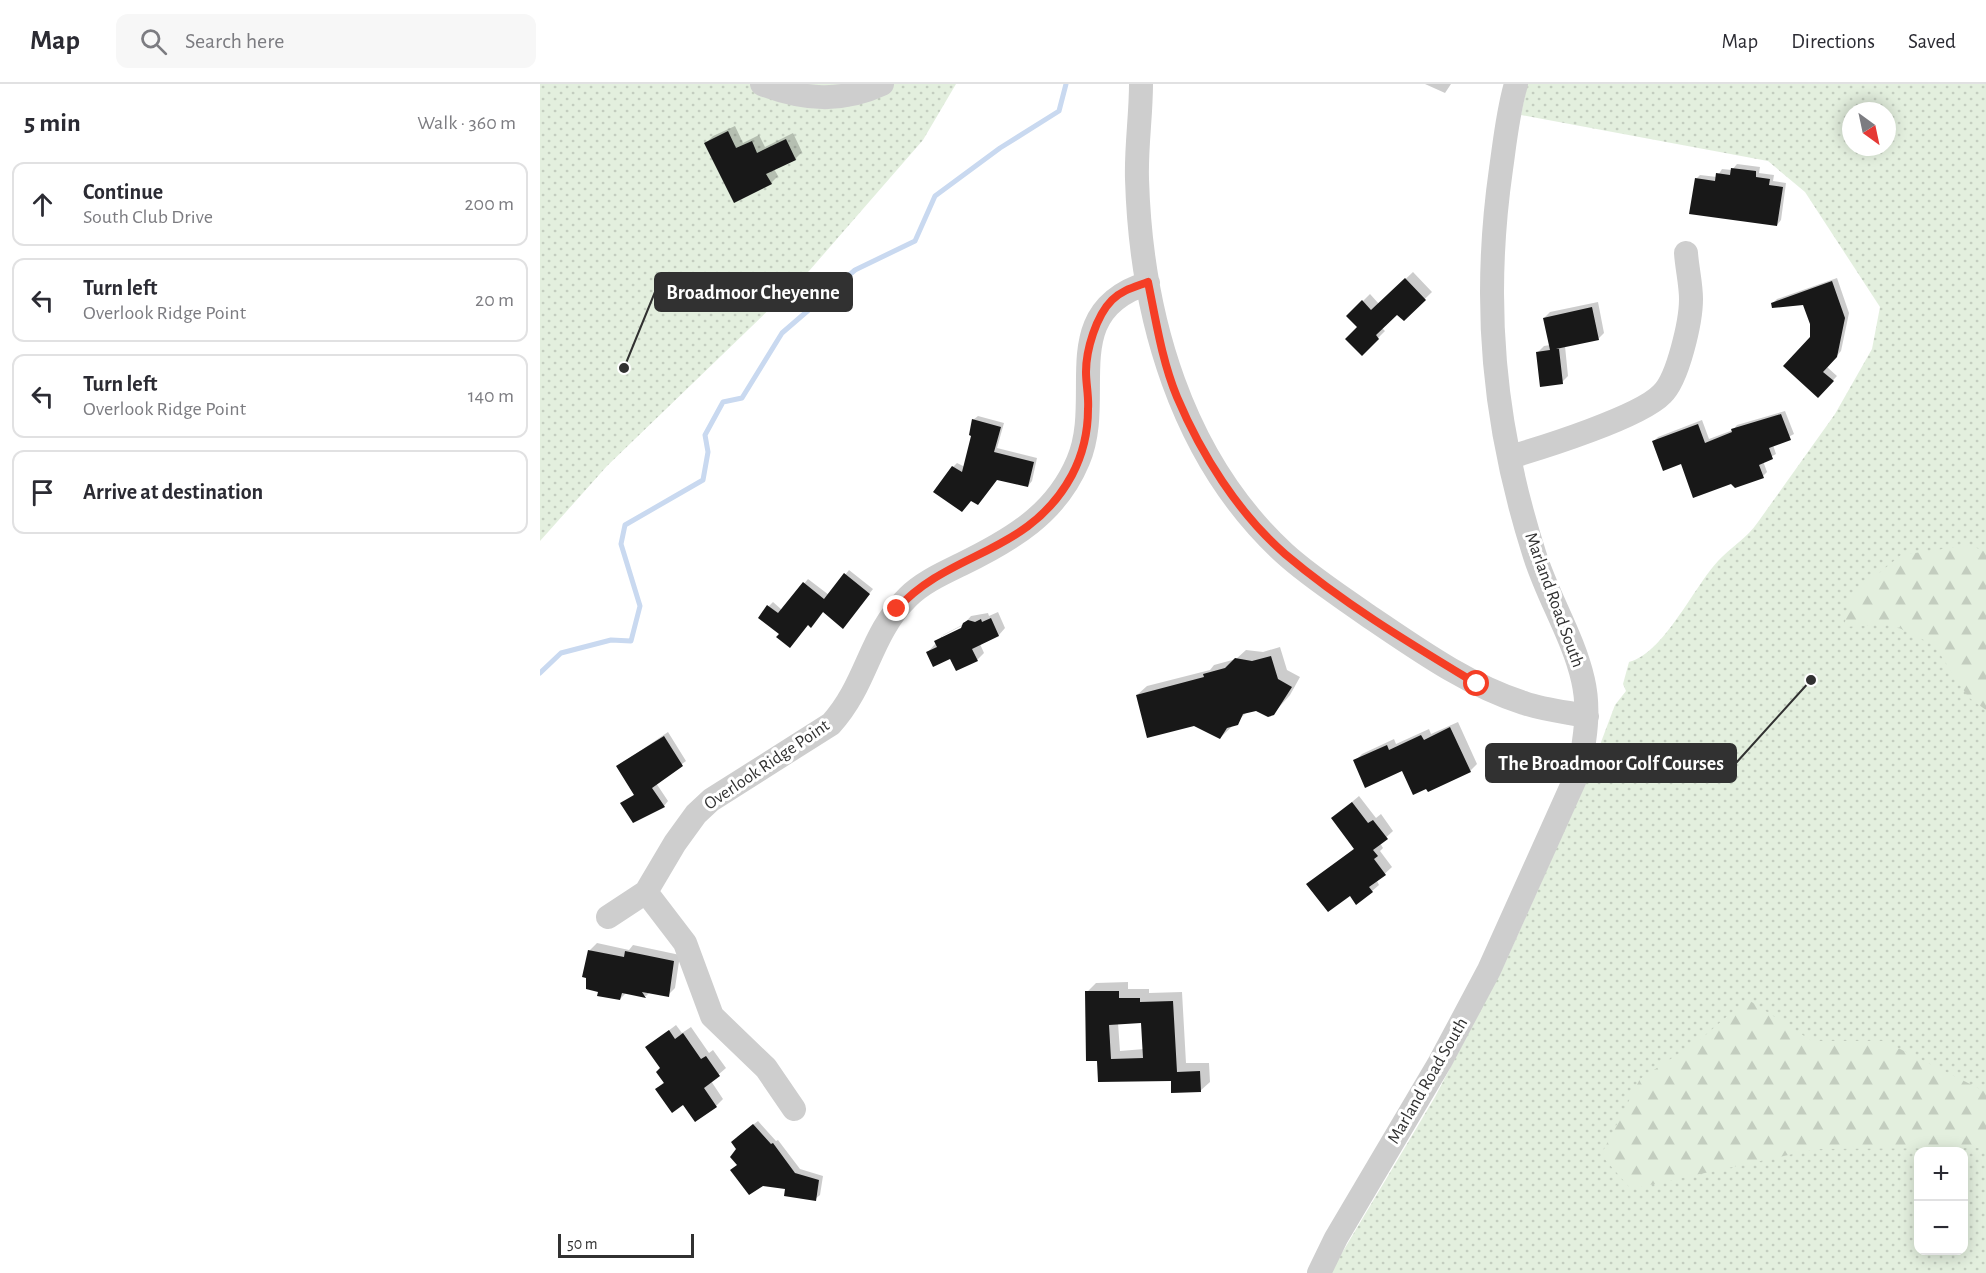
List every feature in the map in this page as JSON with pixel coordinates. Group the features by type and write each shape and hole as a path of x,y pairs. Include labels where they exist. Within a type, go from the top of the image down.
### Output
{"street":[{"path":"762,84 804,97 827,98 848,96 882,84"},
{"path":"1141,84 1137,179 1148,282 1164,359 1177,397 1226,486 1244,510 1284,553 1402,639 1477,684 1527,704 1587,716"},
{"name":"Marland Road South","path":"1319,1273 1336,1238 1440,1062 1489,970 1579,770 1587,716 1583,681 1575,655 1534,555 1496,387 1490,274 1497,200 1516,84"},
{"path":"1510,457 1634,412 1664,393 1676,368 1691,300 1686,253"},
{"name":"Overlook Ridge Point","path":"608,917 646,892 675,843 696,814 728,788 831,724 847,707 859,686 880,633 909,596 941,575 1004,544 1046,511 1071,477 1084,443 1088,408 1086,370 1092,339 1100,319 1111,301 1125,290 1148,282"},
{"path":"646,892 685,943 712,1016 766,1068 794,1109"}],"green space":[{"path":"540,84 956,84 923,140 809,271 607,466 540,541"},
{"path":"1527,84 1986,84 1986,1273 1330,1273 1435,1097 1506,961 1586,782 1615,705 1626,691 1623,684 1629,662 1642,656 1654,646 1718,561 1754,528 1835,414 1872,349 1880,307 1805,192 1768,161 1521,115"},
{"path":"1970,545 1986,552 1986,710 1968,697 1934,645 1891,624 1844,627 1850,597 1901,555"},
{"path":"1747,999 1812,1041 1884,1041 1986,1092 1986,1148 1816,1149 1631,1189 1601,1155 1640,1079 1701,1039"}],"building":[{"path":"728,131 736,148 752,141 757,153 786,139 796,160 766,174 772,184 734,203 704,143"},
{"path":"1731,168 1756,171 1756,177 1770,179 1769,185 1783,187 1777,226 1689,214 1695,178 1715,181 1716,173 1730,175"},
{"path":"1405,278 1426,300 1404,321 1397,315 1376,335 1379,339 1362,356 1345,339 1357,327 1346,316 1362,300 1371,310"},
{"path":"1832,281 1845,318 1837,357 1823,372 1834,381 1818,398 1783,366 1810,337 1810,324 1803,305 1772,308 1771,303"},
{"path":"1592,307 1599,340 1556,349 1559,349 1563,384 1540,387 1536,352 1550,350 1543,318"},
{"path":"1781,414 1791,440 1769,448 1773,459 1759,465 1764,478 1735,488 1731,484 1693,498 1681,464 1663,471 1652,441 1698,424 1705,443 1732,432 1731,429"},
{"path":"972,419 1001,427 994,452 1034,462 1028,487 997,480 978,505 971,501 962,512 933,492 952,466 962,472 971,436 969,435"},
{"path":"844,573 870,594 843,629 823,612 811,628 808,625 790,648 776,637 779,634 758,618 767,605 778,613 803,582 824,599"},
{"path":"991,618 999,636 972,649 978,661 956,671 950,659 933,667 926,652 937,647 934,641 961,628 968,620 975,622 981,619 982,622"},
{"path":"1271,656 1278,679 1292,687 1274,715 1268,717 1256,711 1243,714 1238,725 1227,728 1220,739 1194,726 1147,738 1136,695 1204,677 1203,674 1225,668 1235,658 1252,661"},
{"path":"1450,727 1471,772 1428,792 1426,789 1413,795 1402,771 1365,788 1353,760 1387,745 1389,750 1421,735 1424,740"},
{"path":"664,736 683,766 652,788 665,807 633,823 620,803 634,795 616,766"},
{"path":"1352,802 1368,823 1373,820 1388,839 1373,850 1378,856 1374,859 1386,875 1369,887 1373,892 1356,905 1350,896 1328,912 1306,884 1354,849 1331,818"},
{"path":"588,950 624,957 625,951 674,961 669,997 642,992 646,998 622,993 620,1000 597,996 598,992 586,989 586,978 582,977"},
{"path":"1085,991 1119,991 1119,998 1140,998 1140,1002 1173,1001 1177,1072 1200,1071 1201,1092 1171,1093 1171,1081 1098,1082 1097,1061 1086,1061","holes":["1141,1023 1143,1058 1111,1059 1109,1025"]},
{"path":"669,1030 675,1039 683,1033 701,1059 706,1056 720,1076 704,1088 717,1107 695,1122 683,1105 672,1113 655,1089 664,1083 656,1072 660,1068 645,1047"},
{"path":"753,1124 771,1144 773,1143 795,1173 819,1180 816,1201 784,1196 785,1189 763,1186 749,1195 730,1170 737,1165 730,1157 736,1149 731,1142"}],"waterway":[{"path":"540,673 561,653 611,640 631,641 640,606 621,544 625,525 703,480 708,452 705,435 723,402 742,398 782,333 855,270 915,241 935,196 1000,148 1059,111 1066,84"}],"place":[{"name":"Broadmoor Cheyenne","path":"624,368"},
{"name":"The Broadmoor Golf Courses","path":"1811,680"}],"route":[{"path":"897,609 926,583 1004,544 1046,511 1071,477 1084,443 1088,408 1086,370 1088,354 1100,319 1111,301 1125,290 1148,282 1164,359 1177,397 1226,486 1244,510 1284,553 1327,587 1402,639 1477,684"}]}
